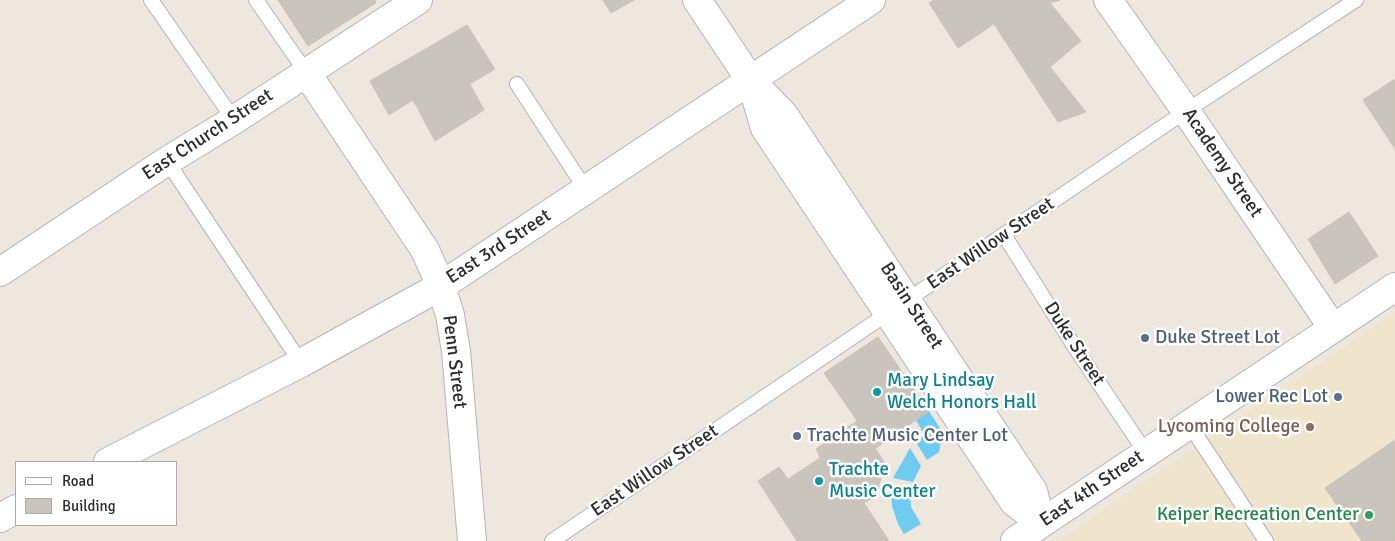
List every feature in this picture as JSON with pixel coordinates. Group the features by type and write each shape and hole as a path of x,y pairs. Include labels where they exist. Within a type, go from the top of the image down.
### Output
{"street":[{"name":"Basin Street","path":"698,0 751,81 765,128 898,307 1014,502 1046,532"},
{"name":"East 3rd Street","path":"110,461 300,363 441,286 871,0"},
{"name":"Academy Street","path":"1108,0 1186,111 1333,328"},
{"name":"East Church Street","path":"0,272 412,2"},
{"name":"Penn Street","path":"306,72 420,243 441,286 450,315 456,351 472,541"},
{"name":"East 4th Street","path":"1015,541 1046,532 1146,453 1395,287"},
{"path":"0,518 15,510"}],"lane":[{"path":"151,0 234,120"},
{"path":"256,0 306,72"},
{"name":"East Willow Street","path":"552,541 1186,111 1356,0"},
{"path":"516,84 586,190"},
{"path":"167,161 300,363"},
{"name":"Duke Street","path":"1004,235 1076,349 1146,453"},
{"path":"1189,424 1266,541"}],"shaded area":[{"name":"Lycoming College","path":"1395,312 1395,541 1057,541"}],"water":[{"path":"929,411 943,433 939,452 927,460 917,444 924,434 916,420"},
{"path":"910,448 921,466 913,482 893,478"},
{"path":"891,489 910,493 911,507 921,524 904,534 898,524 892,506"}],"building":[{"path":"278,0 375,0 376,3 308,46"},
{"path":"603,0 634,0 611,13"},
{"path":"934,0 1060,0 1050,3 1081,41 1050,67 1086,112 1058,122 994,24 958,48 929,3"},
{"path":"467,25 495,69 470,84 484,110 435,141 413,100 389,115 370,81"},
{"path":"1395,79 1395,149 1363,100"},
{"path":"1349,212 1378,256 1335,284 1308,239"},
{"name":"Mary Lindsay Welch Honors Hall","path":"878,337 929,411 876,448 824,373"},
{"name":"Trachte Music Center","path":"857,421 885,463 876,496 864,503 889,541 797,541 758,481 779,467 788,479 820,458 816,449"},
{"name":"Keiper Recreation Center","path":"1395,440 1395,541 1362,541 1325,488"}],"place":[{"name":"Duke Street Lot","path":"1145,338"},
{"name":"Mary Lindsay Welch Honors Hall","path":"877,392"},
{"name":"Lower Rec Lot","path":"1338,397"},
{"name":"Lycoming College","path":"1310,427"},
{"name":"Trachte Music Center Lot","path":"797,436"},
{"name":"Trachte Music Center","path":"819,481"},
{"name":"Keiper Recreation Center","path":"1369,515"}]}
